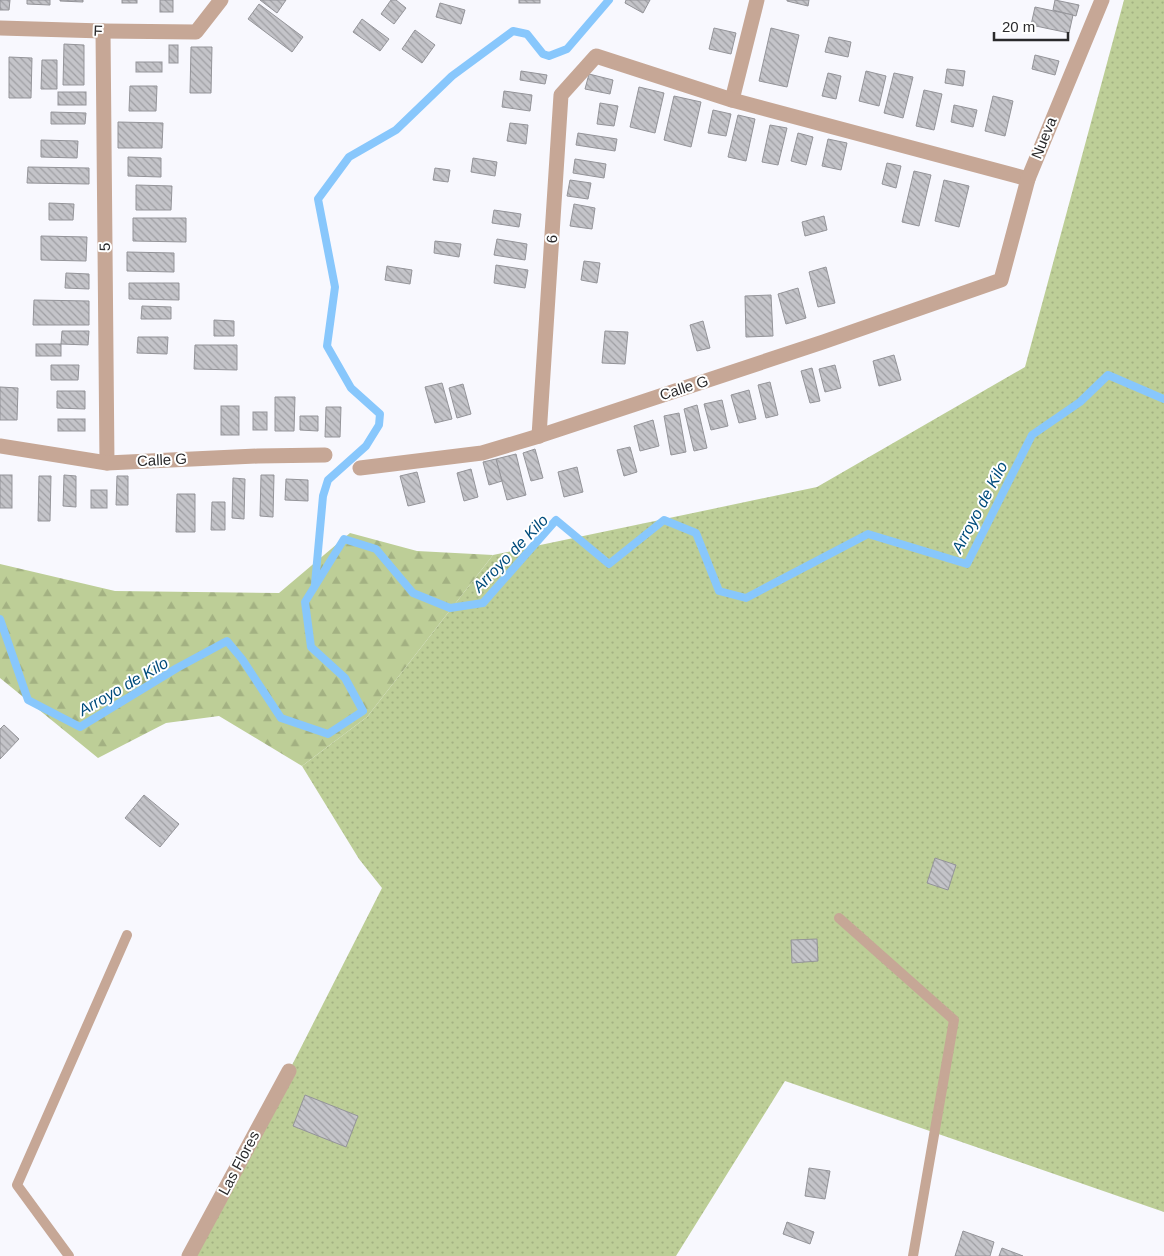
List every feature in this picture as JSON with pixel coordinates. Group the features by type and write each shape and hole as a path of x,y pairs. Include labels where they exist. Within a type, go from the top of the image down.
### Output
{"street":[{"name":"F","path":"0,28 103,32 196,32 221,0"},
{"path":"757,0 732,100 1028,180"},
{"name":"Nueva","path":"1000,280 1028,180 1102,0"},
{"name":"5","path":"103,32 108,463"},
{"name":"6","path":"539,436 561,95 596,56 732,100"},
{"name":"Calle G","path":"360,468 482,453 814,345 1000,280"},
{"name":"Calle G","path":"0,446 108,463 325,455"},
{"name":"Las Flores","path":"189,1256 289,1071"}],"lane":[{"path":"840,918 954,1020 913,1256"},
{"path":"69,1256 17,1185 127,935"}],"green space":[{"path":"1124,0 1164,0 1164,1212 785,1081 676,1256 189,1256 289,1071 382,888 359,859 302,766 367,717 493,555 817,487 1025,367"},
{"path":"350,533 417,551 493,555 367,717 302,766 219,716 166,723 98,758 0,678 0,564 115,591 279,593"}],"building":[{"path":"0,0 10,0 9,10 0,10"},
{"path":"27,0 50,0 50,5 27,4"},
{"path":"83,0 83,2 60,1"},
{"path":"122,0 137,0 137,3 122,3"},
{"path":"160,0 173,0 173,12 160,12"},
{"path":"260,0 286,0 277,13"},
{"path":"391,0 396,0 406,8 394,24 381,14"},
{"path":"519,0 540,0 540,3 519,3"},
{"path":"626,0 650,0 643,13 625,3"},
{"path":"787,0 809,0 808,6"},
{"path":"1055,0 1079,5 1076,16 1053,10"},
{"path":"440,3 465,10 461,24 436,17"},
{"path":"259,4 303,37 292,52 248,19"},
{"path":"1035,7 1073,15 1069,33 1031,25"},
{"path":"362,19 389,39 380,51 353,32"},
{"path":"714,28 736,33 731,54 709,49"},
{"path":"771,28 799,35 787,87 759,81"},
{"path":"415,30 435,45 422,63 402,49"},
{"path":"829,37 851,42 848,57 825,52"},
{"path":"64,44 84,45 84,85 63,85"},
{"path":"169,45 178,45 178,63 169,63"},
{"path":"191,47 212,47 211,93 190,93"},
{"path":"1035,55 1059,61 1055,75 1032,69"},
{"path":"9,57 32,58 31,98 9,98"},
{"path":"42,60 57,60 57,89 41,89"},
{"path":"136,62 162,62 162,72 136,72"},
{"path":"947,69 965,71 963,86 945,83"},
{"path":"521,71 547,75 545,84 520,80"},
{"path":"866,71 886,76 879,106 859,101"},
{"path":"828,73 841,76 836,99 822,96"},
{"path":"894,73 913,77 903,118 884,113"},
{"path":"589,74 613,80 610,94 585,89"},
{"path":"130,86 157,86 156,111 129,111"},
{"path":"639,87 664,93 655,133 630,127"},
{"path":"924,90 942,94 934,130 916,126"},
{"path":"504,91 532,95 530,111 502,107"},
{"path":"58,92 86,92 86,105 58,105"},
{"path":"674,96 701,102 691,147 664,140"},
{"path":"993,96 1013,101 1005,136 985,131"},
{"path":"600,103 618,106 614,126 597,124"},
{"path":"954,105 977,110 973,127 951,122"},
{"path":"713,110 731,114 726,136 708,133"},
{"path":"51,112 86,113 85,124 51,124"},
{"path":"738,115 755,119 746,161 728,157"},
{"path":"118,122 163,123 162,148 118,148"},
{"path":"510,123 528,125 526,144 507,141"},
{"path":"770,125 787,128 778,165 762,162"},
{"path":"578,133 617,139 615,151 576,145"},
{"path":"798,133 813,137 806,165 791,161"},
{"path":"828,139 847,143 841,170 822,166"},
{"path":"41,140 78,141 77,158 41,157"},
{"path":"128,157 161,158 161,177 128,176"},
{"path":"473,158 497,162 495,176 471,172"},
{"path":"575,159 606,164 604,178 573,173"},
{"path":"887,163 901,166 896,188 882,184"},
{"path":"28,167 89,168 89,184 27,183"},
{"path":"435,168 450,170 448,182 433,180"},
{"path":"914,171 931,175 919,226 902,222"},
{"path":"570,180 591,183 588,199 567,196"},
{"path":"944,180 969,186 959,227 935,221"},
{"path":"136,185 172,186 171,210 136,210"},
{"path":"49,203 74,204 73,220 49,220"},
{"path":"574,204 595,208 592,229 570,226"},
{"path":"494,210 521,214 519,227 492,223"},
{"path":"824,216 827,230 805,236 802,222"},
{"path":"133,218 186,218 186,242 133,241"},
{"path":"41,236 87,237 86,261 41,260"},
{"path":"497,239 527,244 525,260 494,255"},
{"path":"435,241 461,244 459,257 434,253"},
{"path":"127,252 174,253 174,272 127,271"},
{"path":"584,261 600,263 597,283 581,280"},
{"path":"496,265 528,270 525,288 494,283"},
{"path":"387,266 412,270 410,284 385,280"},
{"path":"826,267 835,303 818,307 809,272"},
{"path":"66,273 89,274 89,289 65,288"},
{"path":"129,283 179,283 179,300 129,299"},
{"path":"798,288 806,318 786,324 778,294"},
{"path":"771,295 773,336 746,337 745,296"},
{"path":"34,300 89,301 89,325 33,325"},
{"path":"142,306 171,307 171,319 141,319"},
{"path":"214,320 234,321 234,336 214,336"},
{"path":"703,321 710,348 697,351 690,325"},
{"path":"62,331 89,331 88,345 61,344"},
{"path":"605,331 628,332 625,364 602,363"},
{"path":"138,337 168,337 167,354 137,353"},
{"path":"36,344 61,344 61,356 36,356"},
{"path":"195,345 237,345 237,370 194,369"},
{"path":"894,355 901,380 879,386 873,361"},
{"path":"51,365 79,365 78,380 51,380"},
{"path":"835,365 841,388 825,392 819,369"},
{"path":"812,368 820,401 810,403 801,371"},
{"path":"770,382 778,415 766,418 758,385"},
{"path":"442,383 452,419 435,423 425,387"},
{"path":"463,384 471,414 457,418 449,388"},
{"path":"0,387 18,388 17,420 0,420"},
{"path":"749,390 756,419 739,423 731,395"},
{"path":"57,391 85,391 85,409 57,408"},
{"path":"275,397 295,397 294,431 275,431"},
{"path":"722,400 728,426 711,430 704,404"},
{"path":"697,405 707,448 694,451 684,409"},
{"path":"221,406 239,406 239,435 221,435"},
{"path":"326,407 341,407 340,437 325,437"},
{"path":"253,412 267,412 267,430 253,430"},
{"path":"679,413 686,452 671,455 664,416"},
{"path":"300,416 318,416 318,431 300,430"},
{"path":"58,419 85,419 85,431 58,431"},
{"path":"653,420 659,446 640,451 634,426"},
{"path":"630,447 637,472 624,476 617,450"},
{"path":"535,449 543,478 531,481 523,453"},
{"path":"516,454 526,495 507,500 496,459"},
{"path":"496,459 502,481 489,485 483,462"},
{"path":"577,467 583,492 564,497 558,472"},
{"path":"471,469 478,497 464,501 457,473"},
{"path":"417,472 425,502 408,506 400,476"},
{"path":"0,475 12,475 12,508 0,508"},
{"path":"64,475 76,476 76,507 63,506"},
{"path":"261,475 274,475 273,517 260,516"},
{"path":"39,476 51,476 50,521 38,521"},
{"path":"117,476 128,476 128,505 116,505"},
{"path":"233,478 245,479 244,519 232,518"},
{"path":"286,479 308,480 308,501 285,500"},
{"path":"91,490 107,490 107,508 91,508"},
{"path":"177,494 195,494 195,532 176,532"},
{"path":"212,502 225,502 225,530 211,530"},
{"path":"4,725 19,739 0,759 0,729"},
{"path":"144,795 179,824 160,847 125,818"},
{"path":"935,858 956,865 948,890 927,883"},
{"path":"817,939 818,961 792,963 791,940"},
{"path":"305,1095 358,1116 346,1147 293,1126"},
{"path":"809,1168 830,1171 825,1199 805,1196"},
{"path":"787,1222 814,1232 810,1244 783,1234"},
{"path":"963,1231 994,1242 990,1256 955,1256"},
{"path":"1002,1248 1023,1256 999,1256"}],"waterway":[{"path":"315,584 323,496 328,480 366,446 379,425 380,414 351,388 327,346 335,287 318,199 349,157 396,130 452,76 513,31 527,34 543,54 549,56 567,49 609,0"},
{"name":"Arroyo de Kilo","path":"0,619 28,700 80,727 177,668 227,641 242,659 281,718 328,734 363,711 345,678 311,647 305,602 344,539 376,549 413,593 450,608 483,603 556,520 609,564 664,520 696,533 719,591 746,598 868,534 967,564 1032,435 1080,402 1108,375 1164,399"}]}
